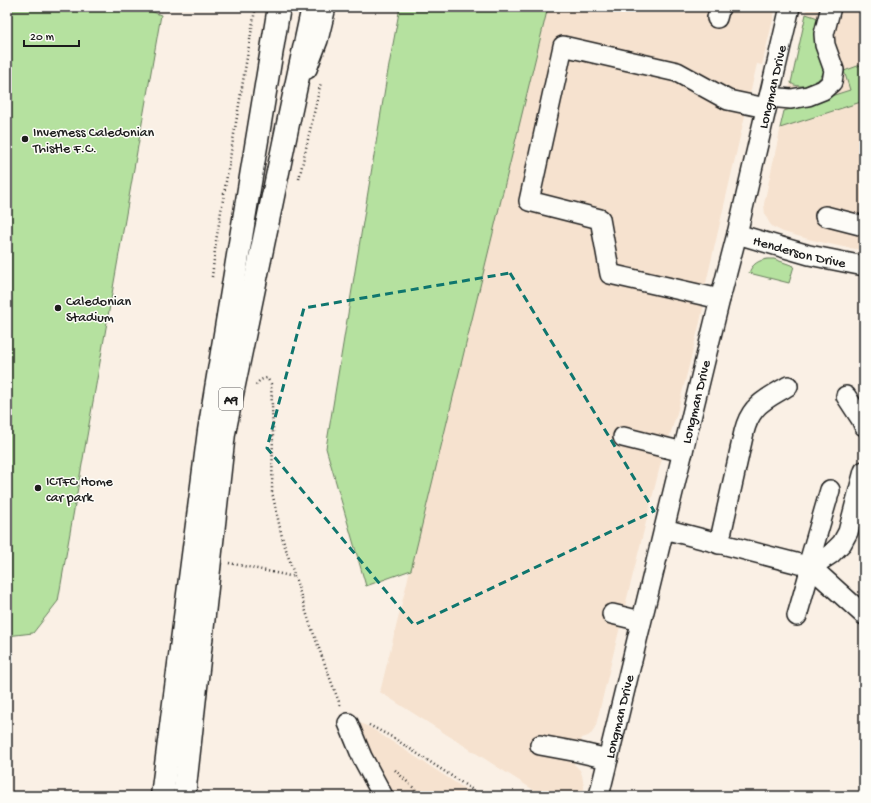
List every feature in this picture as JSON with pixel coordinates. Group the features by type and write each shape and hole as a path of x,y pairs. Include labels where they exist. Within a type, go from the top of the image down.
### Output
{"highway":[{"name":"A9","path":"184,796 224,433 313,7"},
{"name":"A9","path":"162,796 209,431 275,13"}],"street":[{"path":"290,114 318,40 326,7"},
{"name":"Longman Drive","path":"599,796 737,234 790,7"},
{"path":"720,299 610,274 600,219 530,201 563,46 677,72 728,100 768,102 791,99 808,96 823,90 832,82 834,70 825,45 824,34 831,7"},
{"path":"825,216 864,226"},
{"name":"Henderson Drive","path":"737,234 809,255 864,266"},
{"path":"719,544 744,432 748,421 754,410 767,399 788,386"},
{"path":"846,396 864,426"},
{"path":"623,437 683,452"},
{"path":"809,567 831,554 842,543 848,532 864,472"},
{"path":"798,616 809,567 830,490"},
{"path":"664,529 809,567 864,615"},
{"path":"612,614 641,621"},
{"path":"348,723 362,757 383,796"},
{"path":"540,745 608,759"}],"path":[{"path":"252,389 258,381 263,379 267,378 271,384 273,429 272,492 282,537 309,621 348,723 356,721 365,723 392,737 482,796"},
{"path":"223,562 295,578"},
{"path":"395,770 422,796"}],"highlighted area":[{"path":"510,273 654,511 414,625 267,448 304,308"}],"shaded area":[{"path":"548,7 776,7 762,65 757,64 706,283 700,322 677,413 660,466 596,725 592,733 582,738 574,764 580,770 582,775 584,787 583,796 543,796 380,692"},
{"path":"807,7 864,7 864,250 843,247 783,232 773,227 765,215 765,199"},
{"path":"357,723 363,724 374,730 476,796 388,796"}],"green space":[{"name":"Caledonian Stadium","path":"7,7 145,7 145,9 161,15 58,601 33,633 7,636"},
{"path":"400,7 548,7 411,570 366,586 326,448 387,76"},
{"path":"806,14 821,19 824,71 818,80 805,86 799,86 791,83"},
{"path":"864,58 864,101 780,128 784,111 850,90 844,71 863,64 862,59"},
{"path":"768,259 774,259 794,266 789,283 749,273 756,263"}],"place":[{"name":"Inverness Caledonian Thistle F.C.","path":"25,139"},
{"name":"Caledonian Stadium","path":"58,308"},
{"name":"ICTFC Home car park","path":"38,488"}]}
